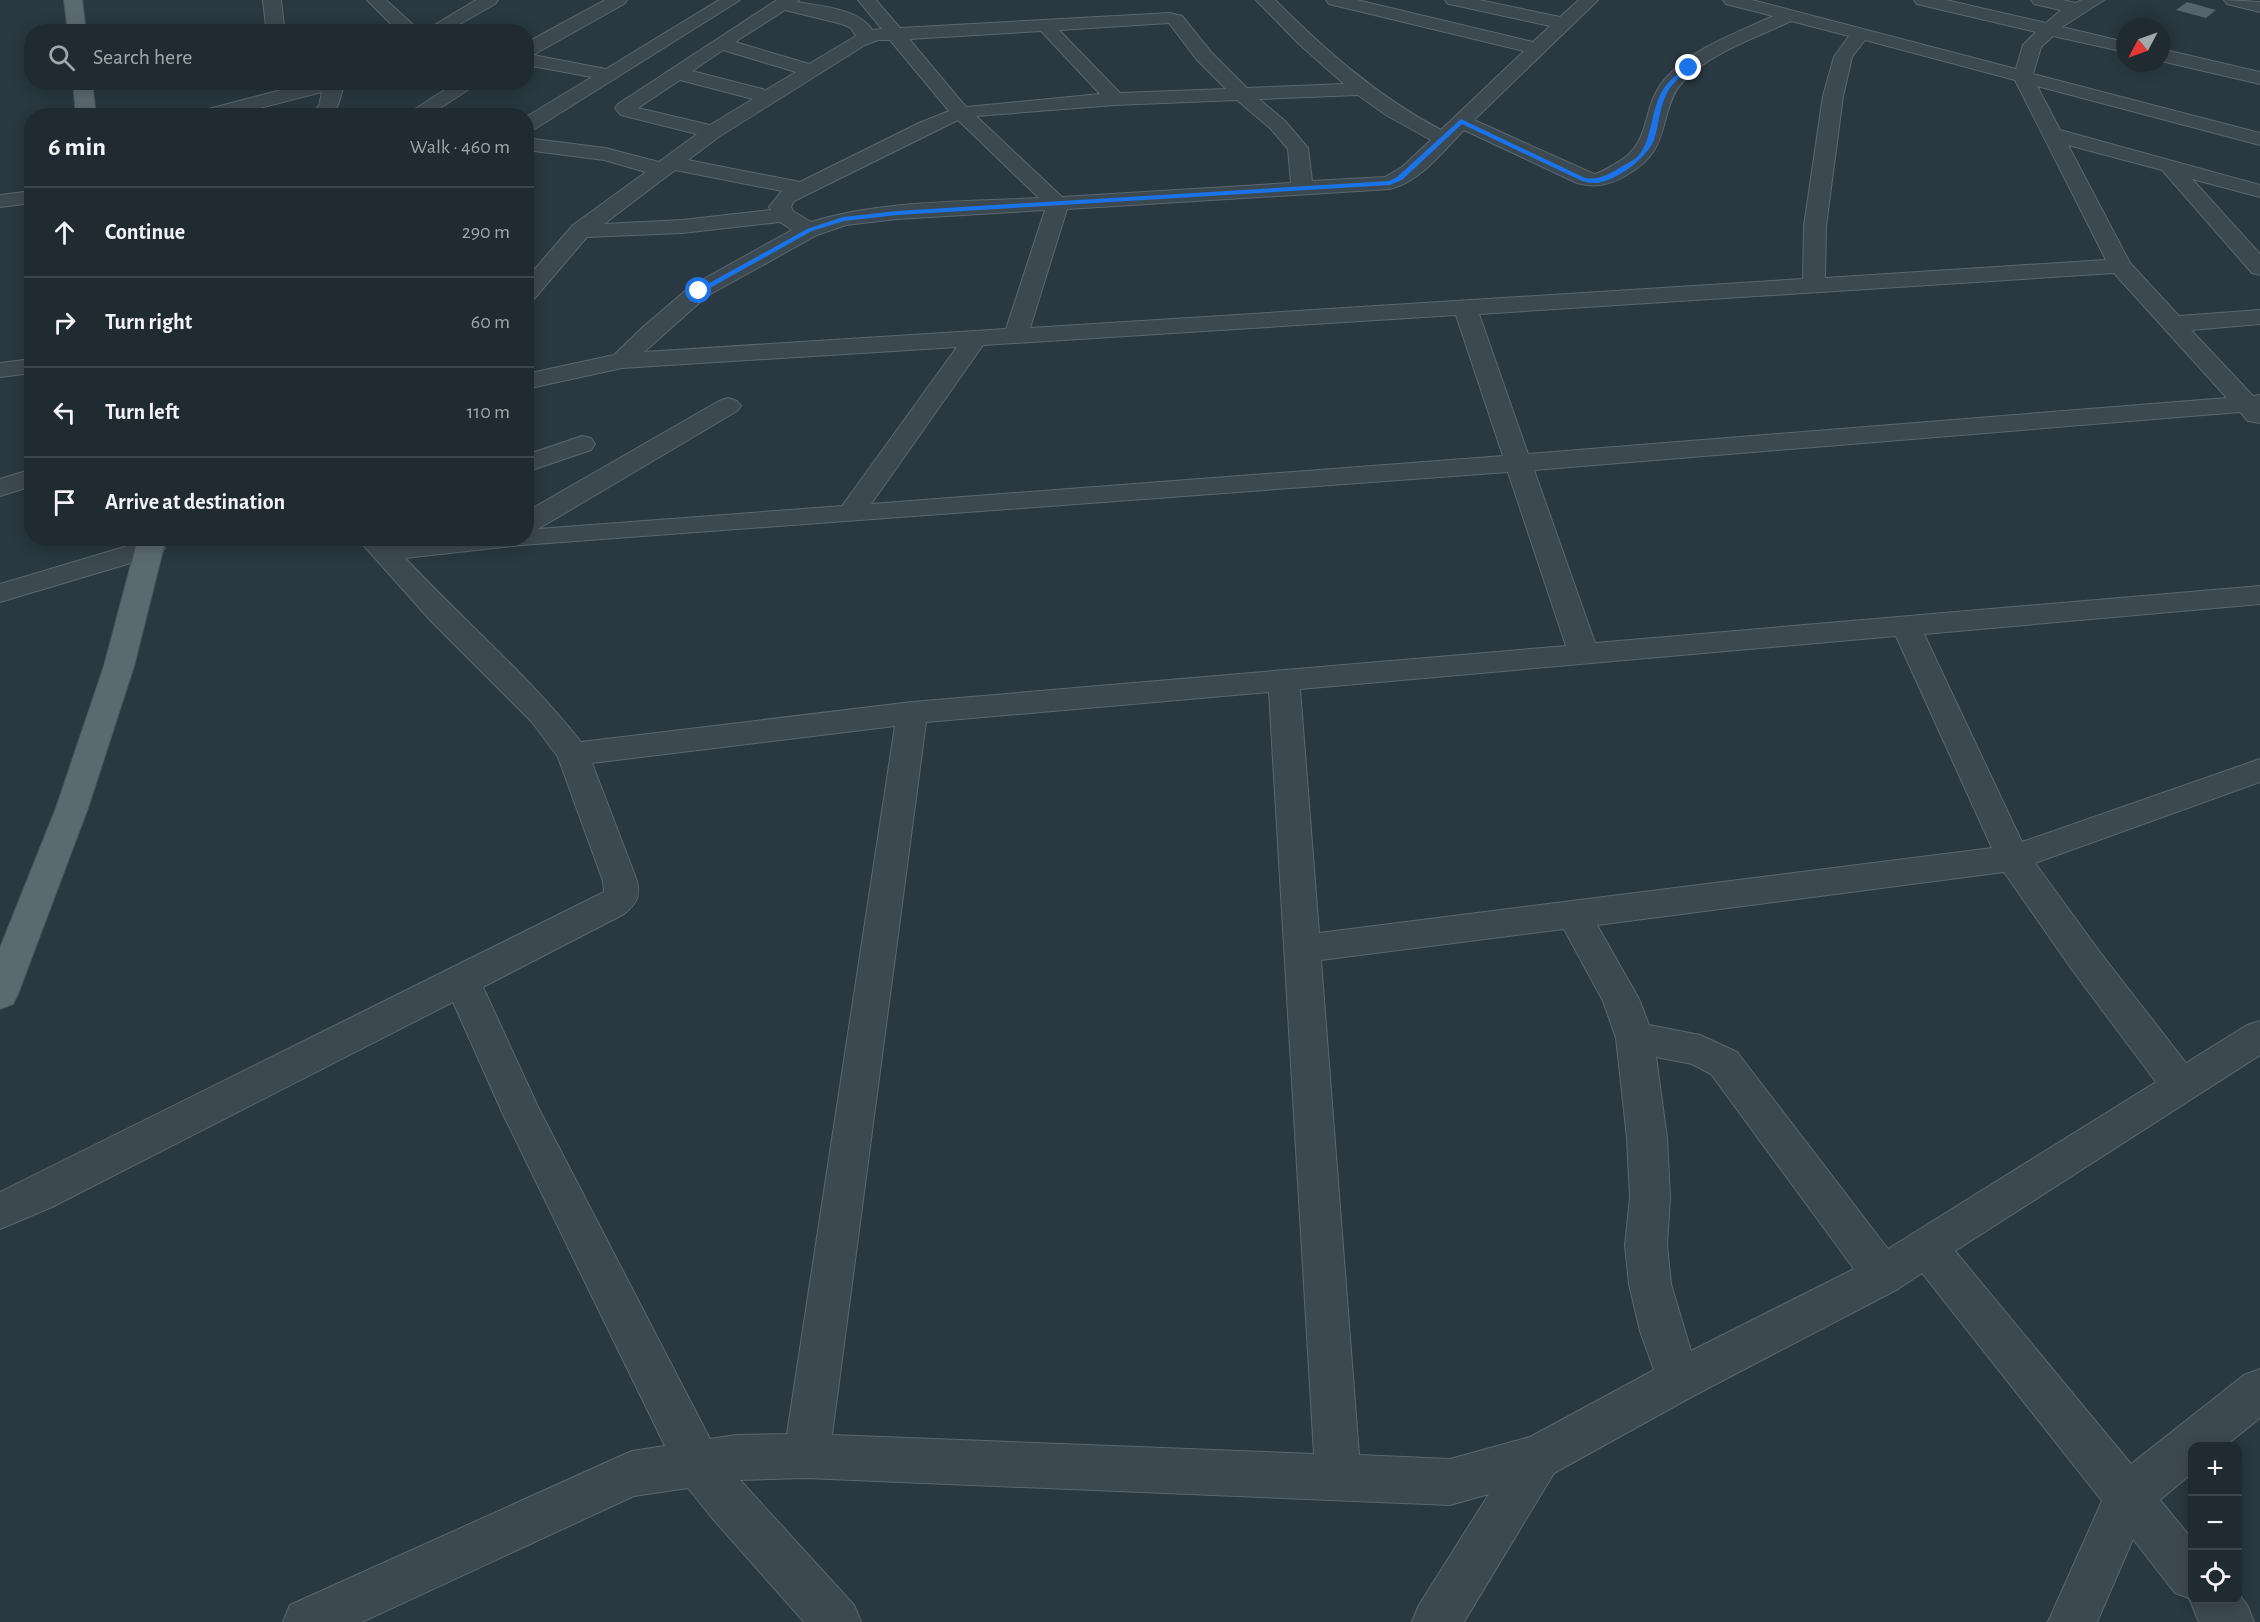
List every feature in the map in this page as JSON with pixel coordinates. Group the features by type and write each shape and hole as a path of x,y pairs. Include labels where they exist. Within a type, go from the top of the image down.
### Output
{"main road":[{"path":"73,0 76,24"},
{"path":"83,90 85,108"},
{"path":"0,994 79,786 119,666 150,546"}],"street":[{"path":"272,0 274,24"},
{"path":"376,0 400,24"},
{"path":"446,24 489,0"},
{"path":"534,47 618,0"},
{"path":"534,121 730,0"},
{"path":"867,0 892,33 961,113 1058,204"},
{"path":"1265,0 1321,57 1357,89 1440,142"},
{"path":"1335,0 1536,48"},
{"path":"1454,0 1563,23"},
{"path":"622,361 651,332 699,291 809,230 843,219 897,213 1390,183 1400,179 1589,0"},
{"path":"1732,0 1789,9 1860,34 2260,139"},
{"path":"1923,0 2116,44"},
{"path":"2040,0 2087,4"},
{"path":"2233,0 2260,7"},
{"path":"713,132 628,111 625,108 786,2 857,24 863,29 866,38"},
{"path":"2087,4 2064,16 2032,45 2023,77 2120,266 2256,409"},
{"path":"1461,121 1584,179 1596,181 1602,179 1641,157 1651,139 1653,123 1664,93 1673,80 1689,68 1789,9"},
{"path":"534,285 580,230 713,132 866,38 892,33 1044,24 1065,15 1176,20 1204,56 1243,95 1278,125 1298,148 1302,189"},
{"path":"1044,24 1115,99"},
{"path":"1814,285 1815,226 1833,96 1844,57 1860,34"},
{"path":"721,44 811,71"},
{"path":"2170,57 2260,78"},
{"path":"534,61 608,75"},
{"path":"676,73 769,98"},
{"path":"809,230 784,215 780,207 787,197 926,127 961,113 1115,99 1357,89"},
{"path":"236,108 309,90"},
{"path":"330,108 332,90"},
{"path":"427,108 457,90"},
{"path":"2052,134 2260,191"},
{"path":"534,145 605,154 801,189"},
{"path":"2169,166 2260,268"},
{"path":"0,201 24,198"},
{"path":"1016,336 1058,204"},
{"path":"580,230 646,230 720,224 784,215"},
{"path":"534,380 622,361 2120,266"},
{"path":"1465,308 1584,654"},
{"path":"2173,324 2260,317"},
{"path":"851,513 975,339"},
{"path":"0,370 24,367"},
{"path":"534,519 728,406"},
{"path":"534,537 2256,409"},
{"path":"534,461 582,444"},
{"path":"0,488 24,480"},
{"path":"0,593 142,546"},
{"path":"0,1210 48,1189 462,981 612,905 622,896 620,881 573,754 543,715 441,614 379,546"},
{"path":"573,754 912,713 2260,595"},
{"path":"1906,626 2013,858 2086,961 2181,1085"},
{"path":"1284,680 1338,1477"},
{"path":"806,1456 912,713"},
{"path":"1302,949 2013,858 2260,770"},
{"path":"1573,914 1621,999 1635,1038 1647,1138 1650,1198 1646,1245 1650,1284 1662,1331 1679,1380"},
{"path":"462,981 522,1112 698,1464 728,1503 837,1622"},
{"path":"307,1622 632,1474 736,1458 806,1456 1450,1482 1538,1457 1679,1380 1883,1275 2260,1036"},
{"path":"1635,1038 1700,1050 1724,1063 1883,1275"},
{"path":"1927,1248 2188,1570"},
{"path":"2072,1622 2128,1496 2260,1390"},
{"path":"1436,1622 1538,1457"},
{"path":"2216,1604 2230,1622"}],"building":[{"path":"2187,2 2216,10 2206,18 2176,10"}],"route":[{"path":"699,291 784,242 809,230 843,219 897,213 1390,183 1400,179 1461,121 1584,179 1596,181 1608,177 1641,157 1651,139 1653,123 1664,93 1673,80 1689,68"}]}
